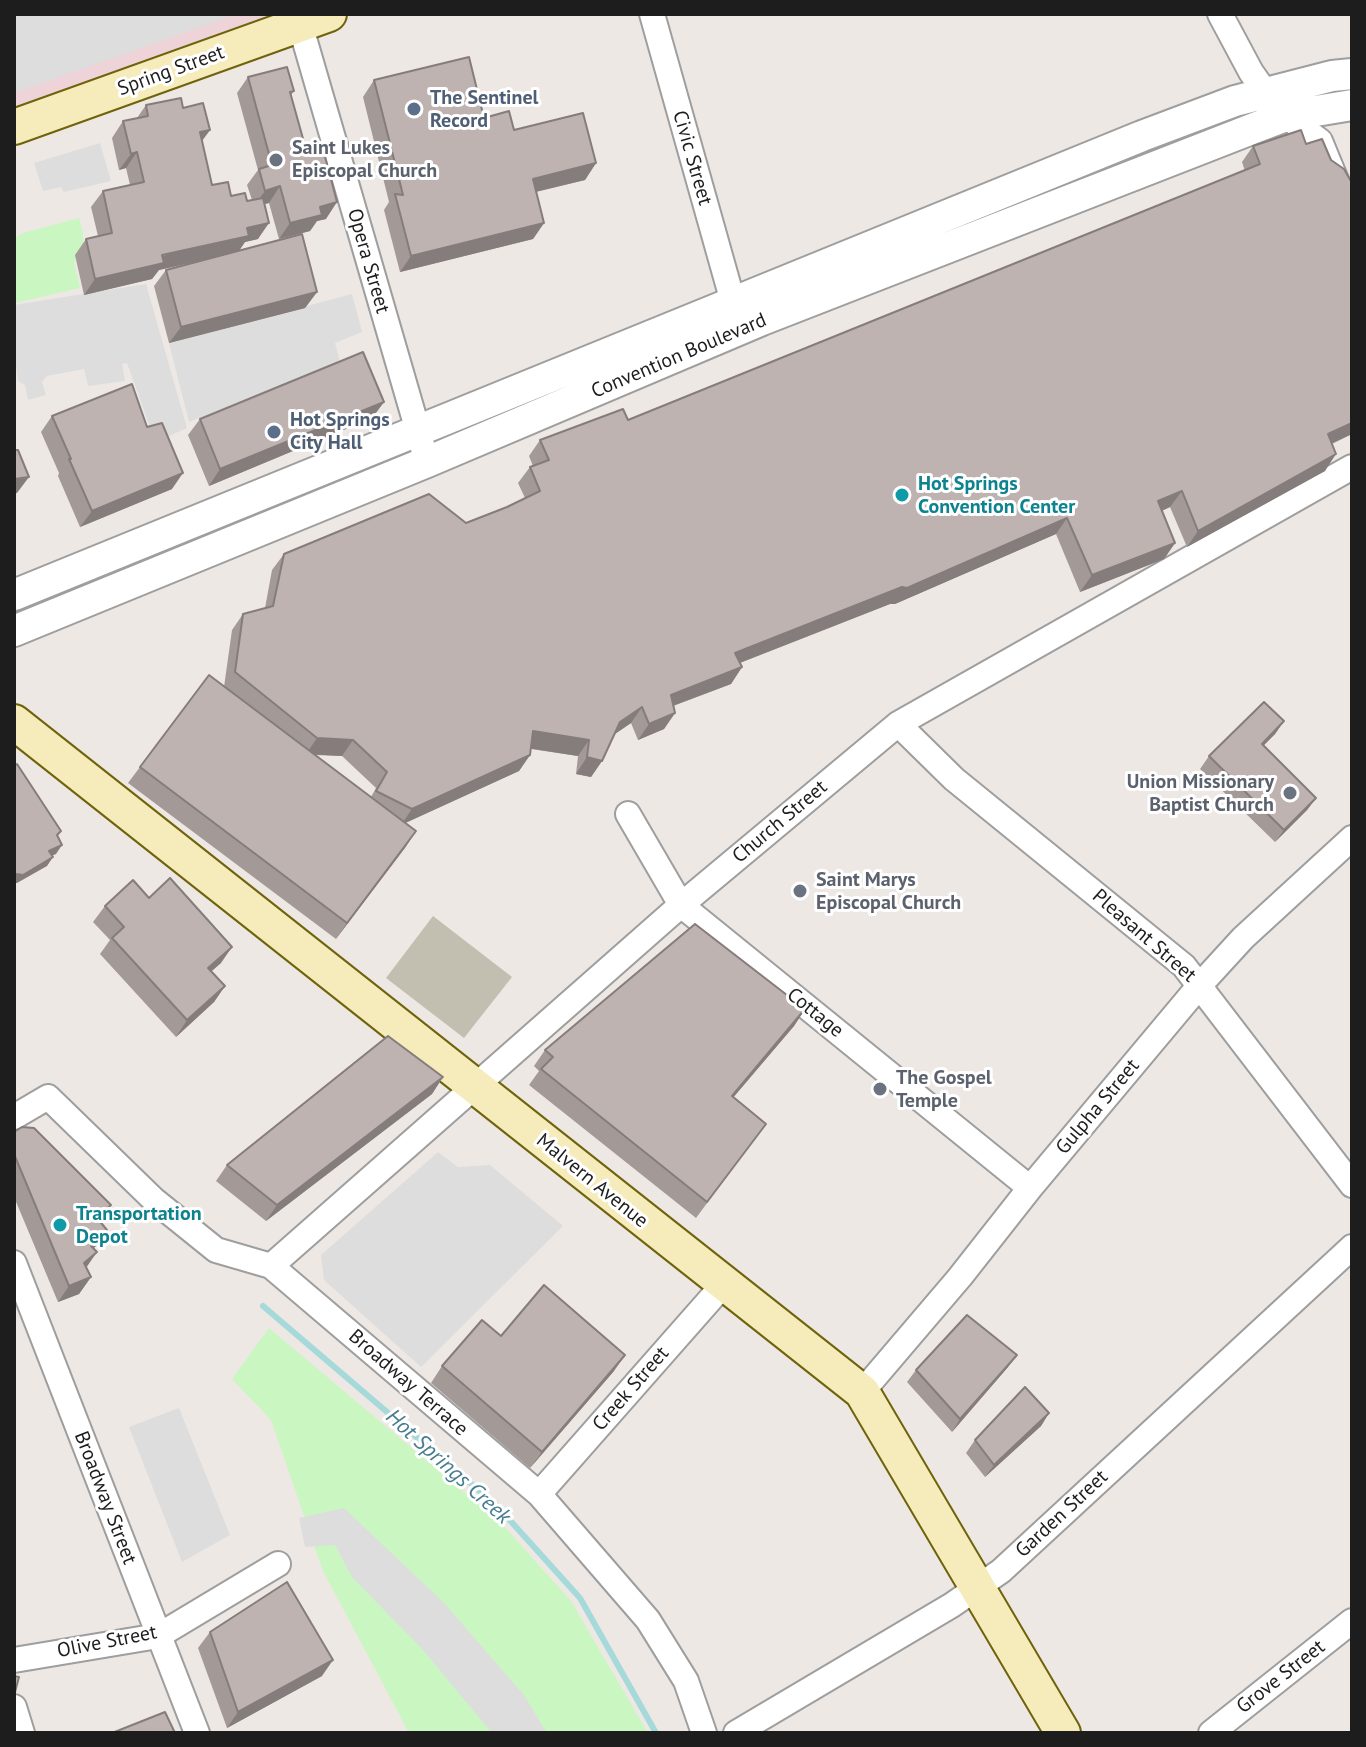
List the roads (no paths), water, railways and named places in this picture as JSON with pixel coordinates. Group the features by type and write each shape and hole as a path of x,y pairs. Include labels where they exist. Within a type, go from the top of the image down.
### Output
{"main road":[{"name":"Spring Street","path":"14,127 309,17"},
{"name":"Malvern Avenue","path":"14,722 862,1392 1063,1733"}],"street":[{"name":"Civic Street","path":"652,14 733,302"},
{"path":"1220,14 1265,92 1286,116 1320,141 1352,219"},
{"name":"Opera Street","path":"309,17 427,462"},
{"name":"Convention Boulevard","path":"14,595 1142,136 1265,92 1352,74"},
{"name":"Convention Boulevard","path":"14,631 427,462 762,320 1286,116 1352,105"},
{"name":"Church Street","path":"271,1266 681,905 898,724 1352,467"},
{"name":"Pleasant Street","path":"898,724 954,779 1184,966 1352,1185"},
{"name":"Cottage","path":"628,814 681,905 1030,1188"},
{"name":"Gulpha Street","path":"862,1392 1200,985 1243,938 1352,838"},
{"name":"Broadway Terrace","path":"14,1117 48,1097 154,1200 216,1250 271,1266 539,1494 648,1620 686,1681 704,1733"},
{"name":"Garden Street","path":"736,1733 978,1588 1001,1571 1352,1247"},
{"name":"Broadway Street","path":"14,1263 197,1733"},
{"name":"Creek Street","path":"539,1494 723,1285"},
{"name":"Olive Street","path":"14,1660 158,1636 278,1564"},
{"name":"Grove Street","path":"1211,1733 1352,1621"},
{"path":"14,1707 22,1733"}],"waterway":[{"name":"Hot Springs Creek","path":"263,1306 497,1506 580,1598 656,1733"}],"place":[{"name":"The Sentinel Record","path":"414,109"},
{"name":"Saint Lukes Episcopal Church","path":"276,160"},
{"name":"Hot Springs City Hall","path":"274,432"},
{"name":"Hot Springs Convention Center","path":"902,495"},
{"name":"Union Missionary Baptist Church","path":"1290,793"},
{"name":"Saint Marys Episcopal Church","path":"800,891"},
{"name":"The Gospel Temple","path":"880,1089"},
{"name":"Transportation Depot","path":"60,1225"}]}
